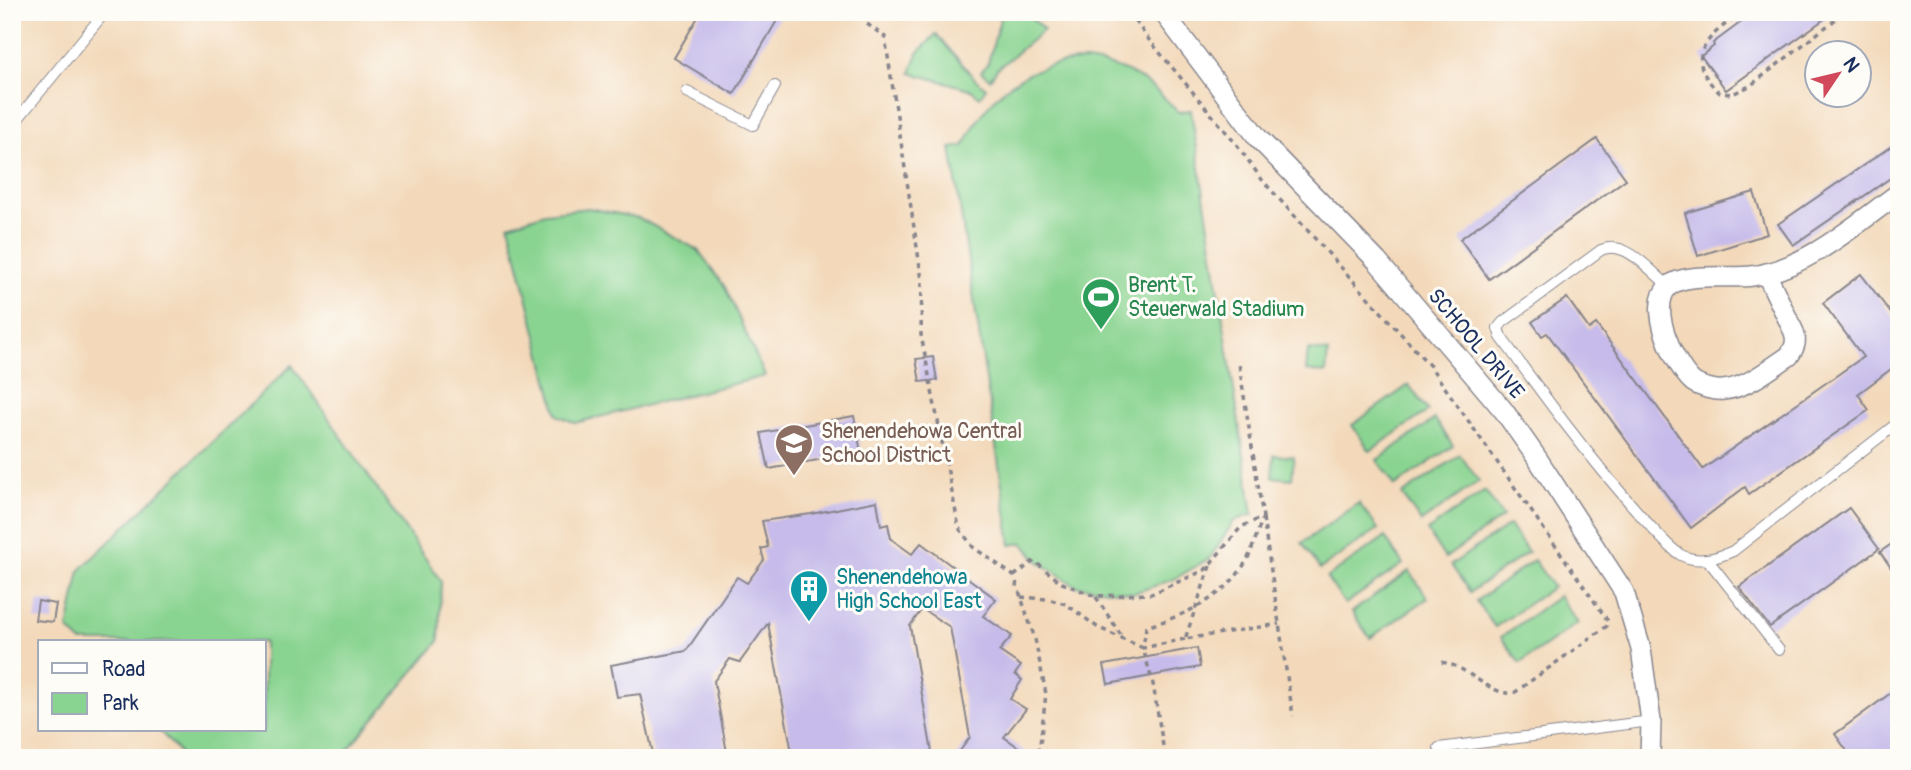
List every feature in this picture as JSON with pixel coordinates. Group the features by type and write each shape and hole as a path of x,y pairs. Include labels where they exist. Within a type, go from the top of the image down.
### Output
{"street":[{"name":"SCHOOL DRIVE","path":"1163,12 1258,138 1377,261 1504,411 1537,458 1624,592 1641,649 1651,721 1650,758"},
{"path":"1766,273 1794,332 1794,349 1789,356 1751,381 1722,391 1696,384 1674,358 1668,342 1661,300 1669,286 1683,280 1766,273 1827,246 1899,193"}],"lane":[{"path":"12,126 105,12"},
{"path":"687,92 753,125 775,86"},
{"path":"1669,286 1626,251 1609,246 1498,328 1501,337 1548,402 1649,525 1681,555 1699,560 1733,551 1899,422"},
{"path":"1707,559 1779,650"},
{"path":"1439,748 1651,721"}],"path":[{"path":"1130,12 1145,35 1237,145 1263,181 1430,366 1608,621 1607,626 1514,693 1505,694 1470,673 1440,662"},
{"path":"1742,12 1706,40 1699,58 1710,84 1720,93 1732,94 1750,86 1846,12"},
{"path":"867,24 885,37 922,280 922,335 959,528 973,547 1014,576 1035,639 1046,694 1040,744 1035,758"},
{"path":"1239,364 1293,716"},
{"path":"1185,639 1211,565 1241,527 1263,517"},
{"path":"1163,746 1153,684 1143,648 1146,627 1185,615 1209,600 1233,579 1247,559 1263,517"},
{"path":"1014,576 1034,561 1062,583 1096,596 1151,594 1211,565"},
{"path":"1096,596 1123,639"},
{"path":"1021,597 1066,604 1097,627 1143,648 1279,624"}],"green space":[{"path":"1002,12 1025,12 1044,30 997,69 990,79 981,72 988,63"},
{"path":"936,34 986,88 980,97 970,89 911,73 918,53"},
{"name":"Brent T. Steuerwald Stadium","path":"1087,61 1115,67 1138,77 1178,112 1191,110 1253,514 1234,521 1210,558 1174,579 1134,593 1076,586 1038,561 1023,543 1011,545 951,148 964,146 985,110 1012,84 1045,67 1065,62"},
{"path":"588,208 639,218 698,250 725,287 765,376 575,423 557,415 509,225 545,213"},
{"path":"1308,350 1328,352 1326,373 1306,371"},
{"path":"292,365 441,581 439,641 341,758 184,758 161,732 266,732 266,640 79,640 68,629 80,570"},
{"path":"1409,385 1428,411 1370,451 1352,425"},
{"path":"1435,419 1453,446 1395,486 1377,460"},
{"path":"1274,455 1294,457 1292,479 1272,477"},
{"path":"1460,455 1479,481 1421,522 1402,495"},
{"path":"1485,491 1503,517 1445,558 1427,531"},
{"path":"1359,503 1378,529 1320,569 1302,543"},
{"path":"1509,525 1528,552 1470,592 1451,565"},
{"path":"1385,537 1403,564 1345,604 1327,578"},
{"path":"1534,560 1553,587 1495,627 1476,601"},
{"path":"1409,571 1428,598 1370,638 1352,612"},
{"path":"1559,596 1578,623 1520,663 1501,637"}],"building":[{"path":"701,12 782,12 734,94 674,58"},
{"path":"1755,12 1834,12 1726,90 1701,56 1714,46 1713,43"},
{"path":"1597,139 1626,179 1489,279 1460,239"},
{"path":"1899,141 1899,172 1793,245 1778,224"},
{"path":"1754,192 1767,234 1698,256 1685,213"},
{"path":"1861,274 1899,324 1899,363 1858,394 1869,410 1749,494 1745,487 1691,528 1547,333 1542,336 1532,322 1567,298 1589,329 1596,324 1703,469 1863,357 1823,303"},
{"path":"933,357 937,380 920,382 916,359"},
{"path":"854,416 861,452 769,469 761,433"},
{"name":"Shenendehowa High School East","path":"877,501 881,526 888,524 891,539 912,554 921,543 996,599 983,616 1012,636 999,651 1021,666 1015,674 1022,680 1010,699 1026,709 1004,737 1034,758 955,758 970,737 950,627 922,609 910,626 933,758 793,758 768,623 740,662 730,659 714,681 728,758 654,758 640,694 617,697 611,665 686,651 737,577 747,583 764,560 761,549 768,547 762,521"},
{"path":"1849,508 1879,549 1770,627 1739,587"},
{"path":"1899,539 1899,579 1880,552"},
{"path":"38,601 56,604 53,622 35,620"},
{"path":"1197,648 1200,667 1108,684 1104,665"},
{"path":"1899,687 1899,750 1889,758 1852,758 1835,734"}],"place":[{"name":"Brent T. Steuerwald Stadium","path":"1101,331"},
{"name":"Shenendehowa Central School District","path":"794,477"},
{"name":"Shenendehowa High School East","path":"809,623"}]}
